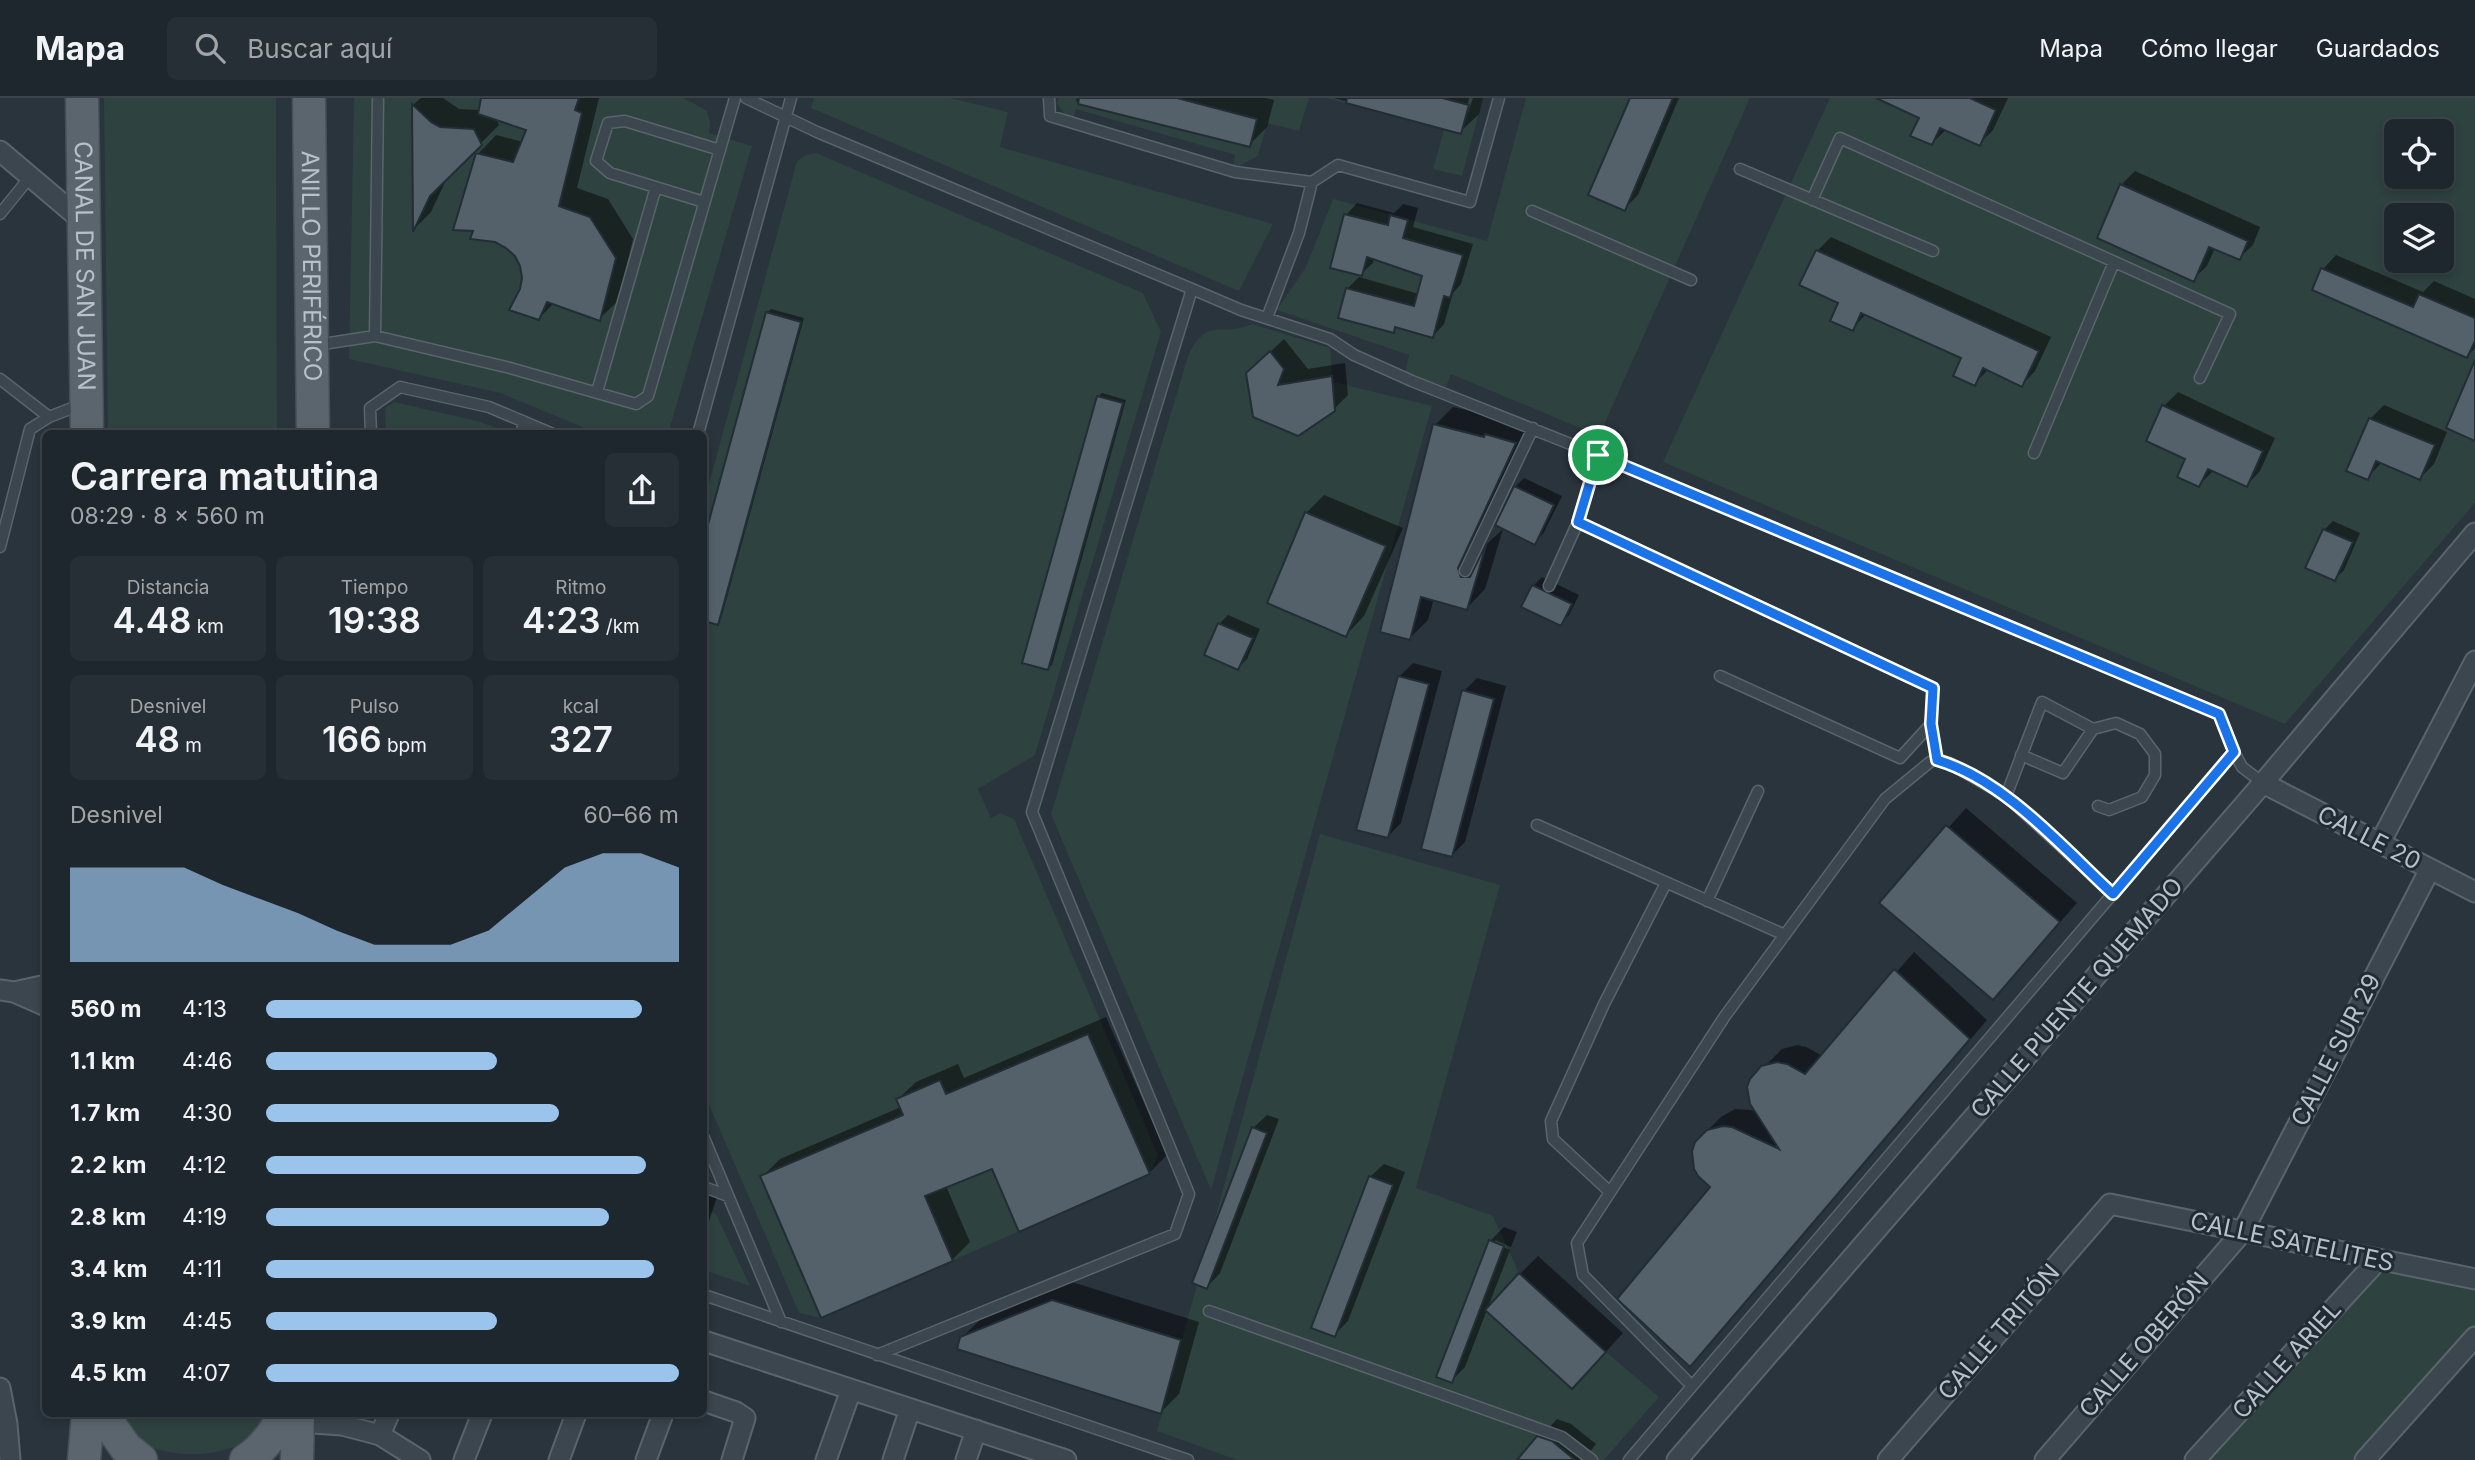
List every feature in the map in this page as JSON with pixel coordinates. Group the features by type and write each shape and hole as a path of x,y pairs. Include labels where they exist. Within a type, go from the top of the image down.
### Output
{"main road":[{"name":"CANAL DE SAN JUAN","path":"82,98 88,430"},
{"name":"ANILLO PERIFÉRICO","path":"309,98 313,430"},
{"path":"85,1460 88,1417"},
{"path":"104,1417 126,1448 141,1460"},
{"path":"246,1460 253,1456 279,1425 293,1417 297,1460"}],"street":[{"path":"0,151 85,223"},
{"name":"CALLE PUENTE QUEMADO","path":"1677,1460 2263,783 2475,533"},
{"path":"2380,843 2475,661"},
{"name":"CALLE 20","path":"2263,783 2475,892"},
{"name":"CALLE SUR 29","path":"2243,1231 2430,869"},
{"path":"7,991 42,986"},
{"path":"7,991 42,1004"},
{"name":"CALLE SATELITES","path":"2110,1204 2475,1279"},
{"name":"CALLE TRITÓN","path":"1888,1460 2110,1204"},
{"name":"CALLE OBERÓN","path":"2045,1460 2243,1231"},
{"name":"CALLE ARIEL","path":"2195,1460 2378,1260"},
{"path":"2365,1460 2475,1337"},
{"path":"707,1342 976,1430 1034,1455 1066,1460"},
{"path":"0,1388 10,1460"},
{"path":"825,1460 851,1390"},
{"path":"707,1402 745,1418 732,1460"},
{"path":"892,1460 910,1409"},
{"path":"293,1417 380,1435 420,1460"},
{"path":"380,1435 388,1417"},
{"path":"464,1460 481,1417"},
{"path":"559,1460 575,1417"},
{"path":"646,1460 662,1417"},
{"path":"966,1460 976,1430"}],"lane":[{"path":"375,336 378,98"},
{"path":"312,346 375,336 636,404 648,396 735,98"},
{"path":"746,98 1192,289 1330,339 1354,355 1412,380 2219,714 2242,767 2263,783"},
{"path":"699,430 791,98"},
{"path":"1049,98 1050,116 1236,172 1312,182 1338,165 1470,202 1499,98"},
{"path":"704,202 610,173 596,161 608,123 625,121 720,150"},
{"path":"1812,200 1840,138 2230,314 2200,378"},
{"path":"1740,169 1933,251"},
{"path":"0,214 30,177"},
{"path":"1267,318 1298,233 1312,182"},
{"path":"597,392 656,187"},
{"path":"1532,211 1691,280"},
{"path":"2034,453 2114,262"},
{"path":"877,1355 1175,1234 1189,1194 1032,812 1192,289"},
{"path":"0,379 49,417"},
{"path":"371,430 370,408 400,387 489,407 543,430"},
{"path":"0,547 30,429 49,417 87,402"},
{"path":"522,430 524,422"},
{"path":"1465,571 1533,429"},
{"path":"1549,586 1578,522 1598,455"},
{"path":"1578,522 1933,688 1931,724 1937,760"},
{"path":"1720,676 1900,758 1931,724"},
{"path":"2006,796 2042,702 2093,729"},
{"path":"2021,755 2063,773 2093,729 2116,723 2140,734 2155,754 2155,775 2142,797 2109,810 2098,806"},
{"path":"1629,1460 2234,752"},
{"path":"1692,1387 1583,1275 1577,1243 1725,1016 1885,799 1930,762 1937,760 1949,763 2006,796 2113,894"},
{"path":"1707,901 1758,791"},
{"path":"1537,825 1785,935"},
{"path":"1610,1192 1553,1139 1551,1121 1604,1004 1666,883"},
{"path":"707,1145 781,1322"},
{"path":"707,1188 728,1196"},
{"path":"707,1296 1188,1460"},
{"path":"1209,1311 1562,1437 1592,1460"}],"green space":[{"path":"104,98 276,98 277,430 108,430"},
{"path":"354,98 684,98 707,111 709,133 752,146 669,430 589,430 500,393 349,359"},
{"path":"814,98 950,98 1008,112 1000,147 1273,224 1239,291 811,108"},
{"path":"1059,98 1309,98 1299,131 1267,123 1258,156 1233,169 1235,155 1076,109 1071,124 1057,103"},
{"path":"1327,98 1483,98 1462,176 1433,169 1444,130"},
{"path":"1526,98 1750,98 1599,436 1451,374 1446,387 1405,373 1409,355 1277,310 1306,267 1333,199 1487,241"},
{"path":"1830,98 2475,98 2475,503 2285,724 1663,462"},
{"path":"816,153 1143,293 1161,332 1035,755 978,789 991,818 1000,813 1014,819 1158,1155 1150,1174 821,1318 799,1313 707,1100 707,491 797,161"},
{"path":"1252,324 1330,348 1333,382 1432,406 1211,1190 1051,814 1188,356 1195,343 1209,332"},
{"path":"394,402 477,421 503,430 386,430 385,408"},
{"path":"1320,834 1500,885 1416,1188 1493,1216 1519,1273 1659,1397 1604,1460 1237,1460 1157,1431"},
{"path":"707,1210 716,1214 750,1286 707,1271"},
{"path":"2365,1267 2475,1291 2475,1349 2368,1460 2198,1460"},
{"path":"118,1417 267,1417 254,1437 240,1445 209,1453 160,1450 130,1437"}],"building":[{"path":"481,98 579,98 575,110 582,113 559,206 590,217 616,258 600,321 547,302 539,320 509,310 520,289 522,278 515,256 495,242 470,239 473,231 453,230 476,153 513,162 526,130 478,114"},
{"path":"1079,98 1177,98 1257,119 1250,147 1078,104"},
{"path":"1347,98 1442,98 1469,105 1461,134 1346,103"},
{"path":"1630,98 1673,98 1625,211 1588,195"},
{"path":"1876,98 1970,98 1996,110 1980,146 1940,128 1932,145 1910,136 1919,118"},
{"path":"412,104 440,127 474,129 482,145 430,196 413,232"},
{"path":"2120,184 2248,241 2240,260 2209,247 2194,282 2097,238"},
{"path":"1344,214 1388,225 1390,215 1408,220 1403,238 1463,255 1450,298 1444,296 1433,338 1395,327 1394,333 1338,318 1346,288 1414,306 1422,276 1367,257 1362,276 1330,268"},
{"path":"1816,250 2039,351 2022,387 1983,368 1975,386 1953,376 1961,358 1861,313 1853,331 1830,321 1838,303 1799,285"},
{"path":"2321,268 2413,307 2419,294 2475,318 2475,341 2467,358 2312,290"},
{"path":"766,312 801,322 718,625 707,622 707,528"},
{"path":"1270,351 1284,369 1278,385 1332,376 1335,411 1298,436 1253,417 1246,373"},
{"path":"2475,360 2475,441 2446,428"},
{"path":"1097,396 1123,403 1048,670 1022,663"},
{"path":"2162,405 2263,451 2247,487 2208,469 2199,487 2177,477 2185,459 2146,441"},
{"path":"2369,418 2435,445 2420,480 2376,461 2368,480 2346,471"},
{"path":"1433,424 1516,443 1458,568 1461,577 1470,577 1487,542 1467,610 1421,597 1410,640 1380,632"},
{"path":"1514,486 1554,505 1535,545 1495,525"},
{"path":"1305,512 1386,546 1346,637 1267,603"},
{"path":"2323,529 2353,542 2335,581 2305,568"},
{"path":"1532,585 1572,604 1561,626 1521,607"},
{"path":"1218,623 1253,638 1238,670 1204,655"},
{"path":"1398,676 1429,684 1388,838 1356,830"},
{"path":"1462,690 1494,699 1452,857 1421,849"},
{"path":"1946,825 2060,922 1993,1000 1879,903"},
{"path":"1894,969 1970,1039 1690,1367 1617,1299 1710,1187 1694,1169 1692,1151 1695,1142 1707,1130 1723,1126 1732,1127 1779,1149 1750,1104 1747,1087 1750,1079 1761,1066 1777,1062 1787,1064 1805,1074"},
{"path":"1088,1034 1150,1174 1019,1232 992,1169 925,1196 953,1261 821,1318 760,1176 903,1115 896,1099 940,1080 946,1094"},
{"path":"1252,1127 1267,1133 1207,1289 1192,1283"},
{"path":"1369,1176 1393,1185 1335,1337 1311,1328"},
{"path":"1489,1240 1504,1246 1452,1383 1436,1377"},
{"path":"1519,1273 1606,1352 1572,1389 1485,1310"},
{"path":"1052,1300 1181,1340 1161,1414 957,1349 960,1337"},
{"path":"1537,1436 1552,1441 1575,1460 1517,1460"}],"route":[{"path":"1598,455 2219,714 2234,752 2113,894 2006,796 1949,763 1937,760 1931,724 1933,688 1578,522 1598,455"}]}
